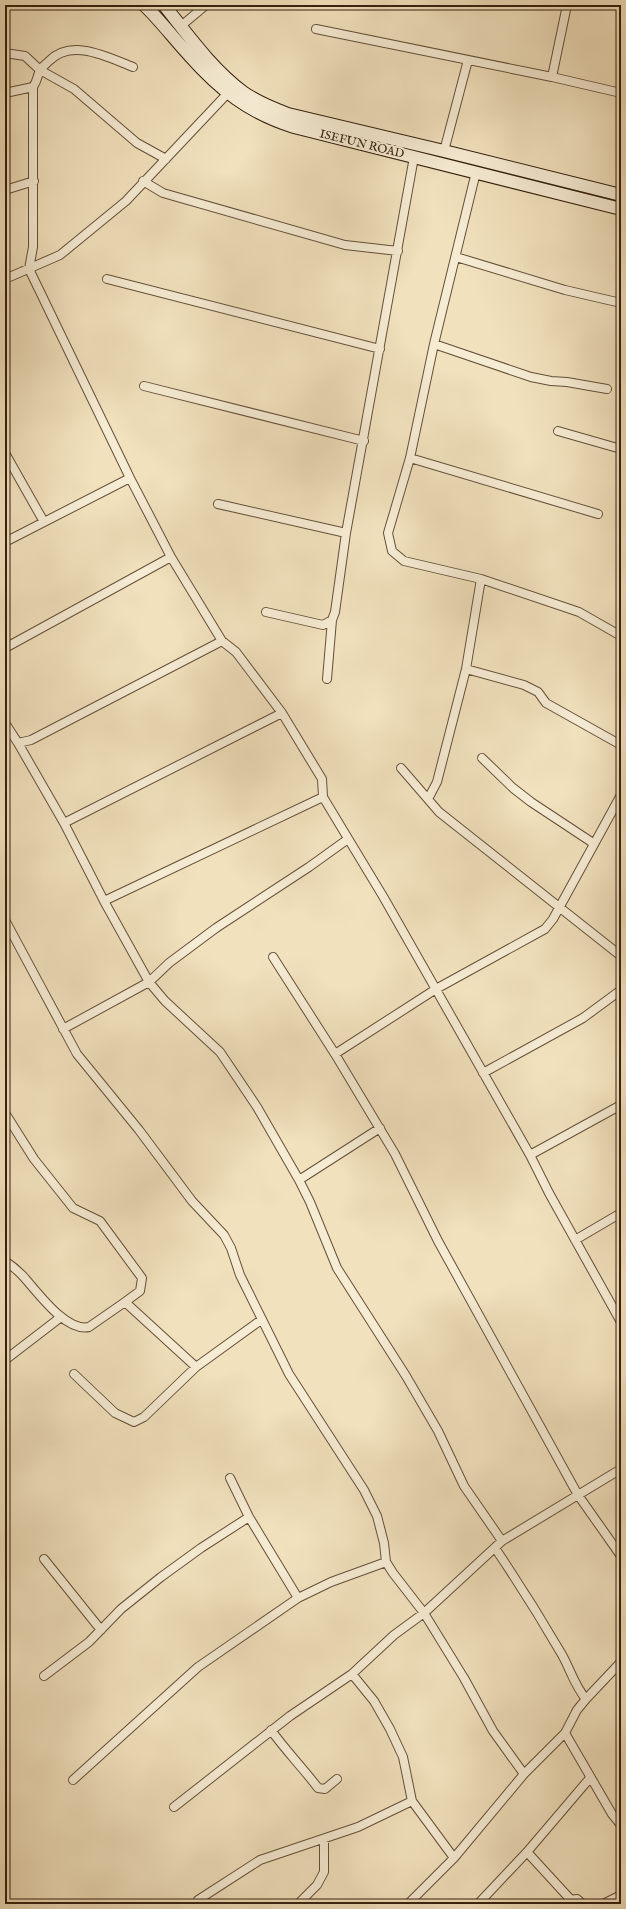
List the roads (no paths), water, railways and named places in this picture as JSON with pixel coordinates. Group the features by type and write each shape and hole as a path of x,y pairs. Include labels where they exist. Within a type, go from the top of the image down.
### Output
{"street":[{"name":"ISEFUN ROAD","path":"144,5 190,56 228,94 270,120 444,151 621,195"},
{"name":"ISEFUN ROAD","path":"164,5 206,57 243,92 267,106 341,133 414,157 621,209"},
{"path":"180,26 206,5"},
{"path":"552,77 567,5"},
{"path":"316,29 552,77 621,93"},
{"path":"133,67 112,58 75,49 62,51 40,70 38,80 33,87 33,247 29,269 130,478 171,557 222,641 236,652 282,713 322,779 323,797 484,1073 621,1322"},
{"path":"5,53 25,56 40,70 74,89 136,143 166,159"},
{"path":"444,151 468,60"},
{"path":"5,93 33,87"},
{"path":"5,279 60,254 126,201 143,181 228,94"},
{"path":"327,678 332,620 335,612 346,533 364,441 414,157"},
{"path":"476,172 434,344 410,458 388,533 392,551 404,561 481,578 579,612 621,636"},
{"path":"5,190 34,181"},
{"path":"143,181 162,193 345,245 398,251"},
{"path":"456,257 565,290 621,303"},
{"path":"106,279 380,349"},
{"path":"434,344 531,377 607,389"},
{"path":"144,386 364,441"},
{"path":"558,431 621,449"},
{"path":"5,453 44,522"},
{"path":"410,458 598,514"},
{"path":"5,542 130,478"},
{"path":"218,504 346,533"},
{"path":"5,648 171,557"},
{"path":"428,799 437,782 466,669 481,578"},
{"path":"266,612 323,625 332,620"},
{"path":"18,743 31,740 222,641"},
{"path":"466,669 524,685 538,692 546,703 621,745"},
{"path":"64,823 282,713"},
{"path":"5,723 64,823 104,901 149,982 165,1001 220,1052 257,1106 310,1202 337,1268 410,1383 444,1442 464,1486 502,1541"},
{"path":"482,758 513,788 531,802 593,843"},
{"path":"401,768 439,812 559,907 620,952"},
{"path":"335,1054 436,989 545,929 553,919 593,843 621,795"},
{"path":"104,901 323,797"},
{"path":"63,1029 149,982 169,963 216,928 309,867 348,839"},
{"path":"5,920 77,1054 139,1130 192,1201 224,1234 231,1248 240,1275 289,1374 364,1490 377,1516 384,1543 386,1562 424,1612 494,1731 524,1774"},
{"path":"273,957 380,1128 395,1154 438,1241 578,1495 621,1556"},
{"path":"484,1073 583,1018 621,990"},
{"path":"530,1155 621,1105"},
{"path":"5,1113 34,1159 73,1208 100,1221 142,1278 140,1291 89,1327 83,1328 51,1310 21,1274 5,1261"},
{"path":"299,1180 380,1128"},
{"path":"575,1240 621,1213"},
{"path":"125,1302 196,1367"},
{"path":"5,1360 61,1316"},
{"path":"74,1374 115,1413 134,1422 144,1417 196,1367 261,1320"},
{"path":"174,1807 271,1730 352,1674 394,1635 424,1612 502,1541 621,1469"},
{"path":"230,1478 249,1517 298,1598"},
{"path":"44,1676 89,1642 121,1609 161,1577 201,1548 249,1517"},
{"path":"495,1548 523,1589 567,1663 578,1690 586,1699"},
{"path":"44,1559 101,1630"},
{"path":"73,1780 198,1667 298,1598 331,1582 386,1562"},
{"path":"408,1904 454,1858 524,1774 565,1733 577,1710 621,1663"},
{"path":"352,1674 374,1702 390,1729 403,1757 412,1801 454,1858"},
{"path":"271,1730 287,1752 305,1770 318,1788 325,1789 337,1778"},
{"path":"565,1733 590,1778 603,1796 612,1814 621,1825"},
{"path":"478,1904 527,1852 590,1778"},
{"path":"198,1900 260,1860 358,1827 412,1801"},
{"path":"298,1904 317,1885 324,1872 324,1839"},
{"path":"527,1852 571,1900 577,1899 583,1904"},
{"path":"603,1904 621,1895"}]}
